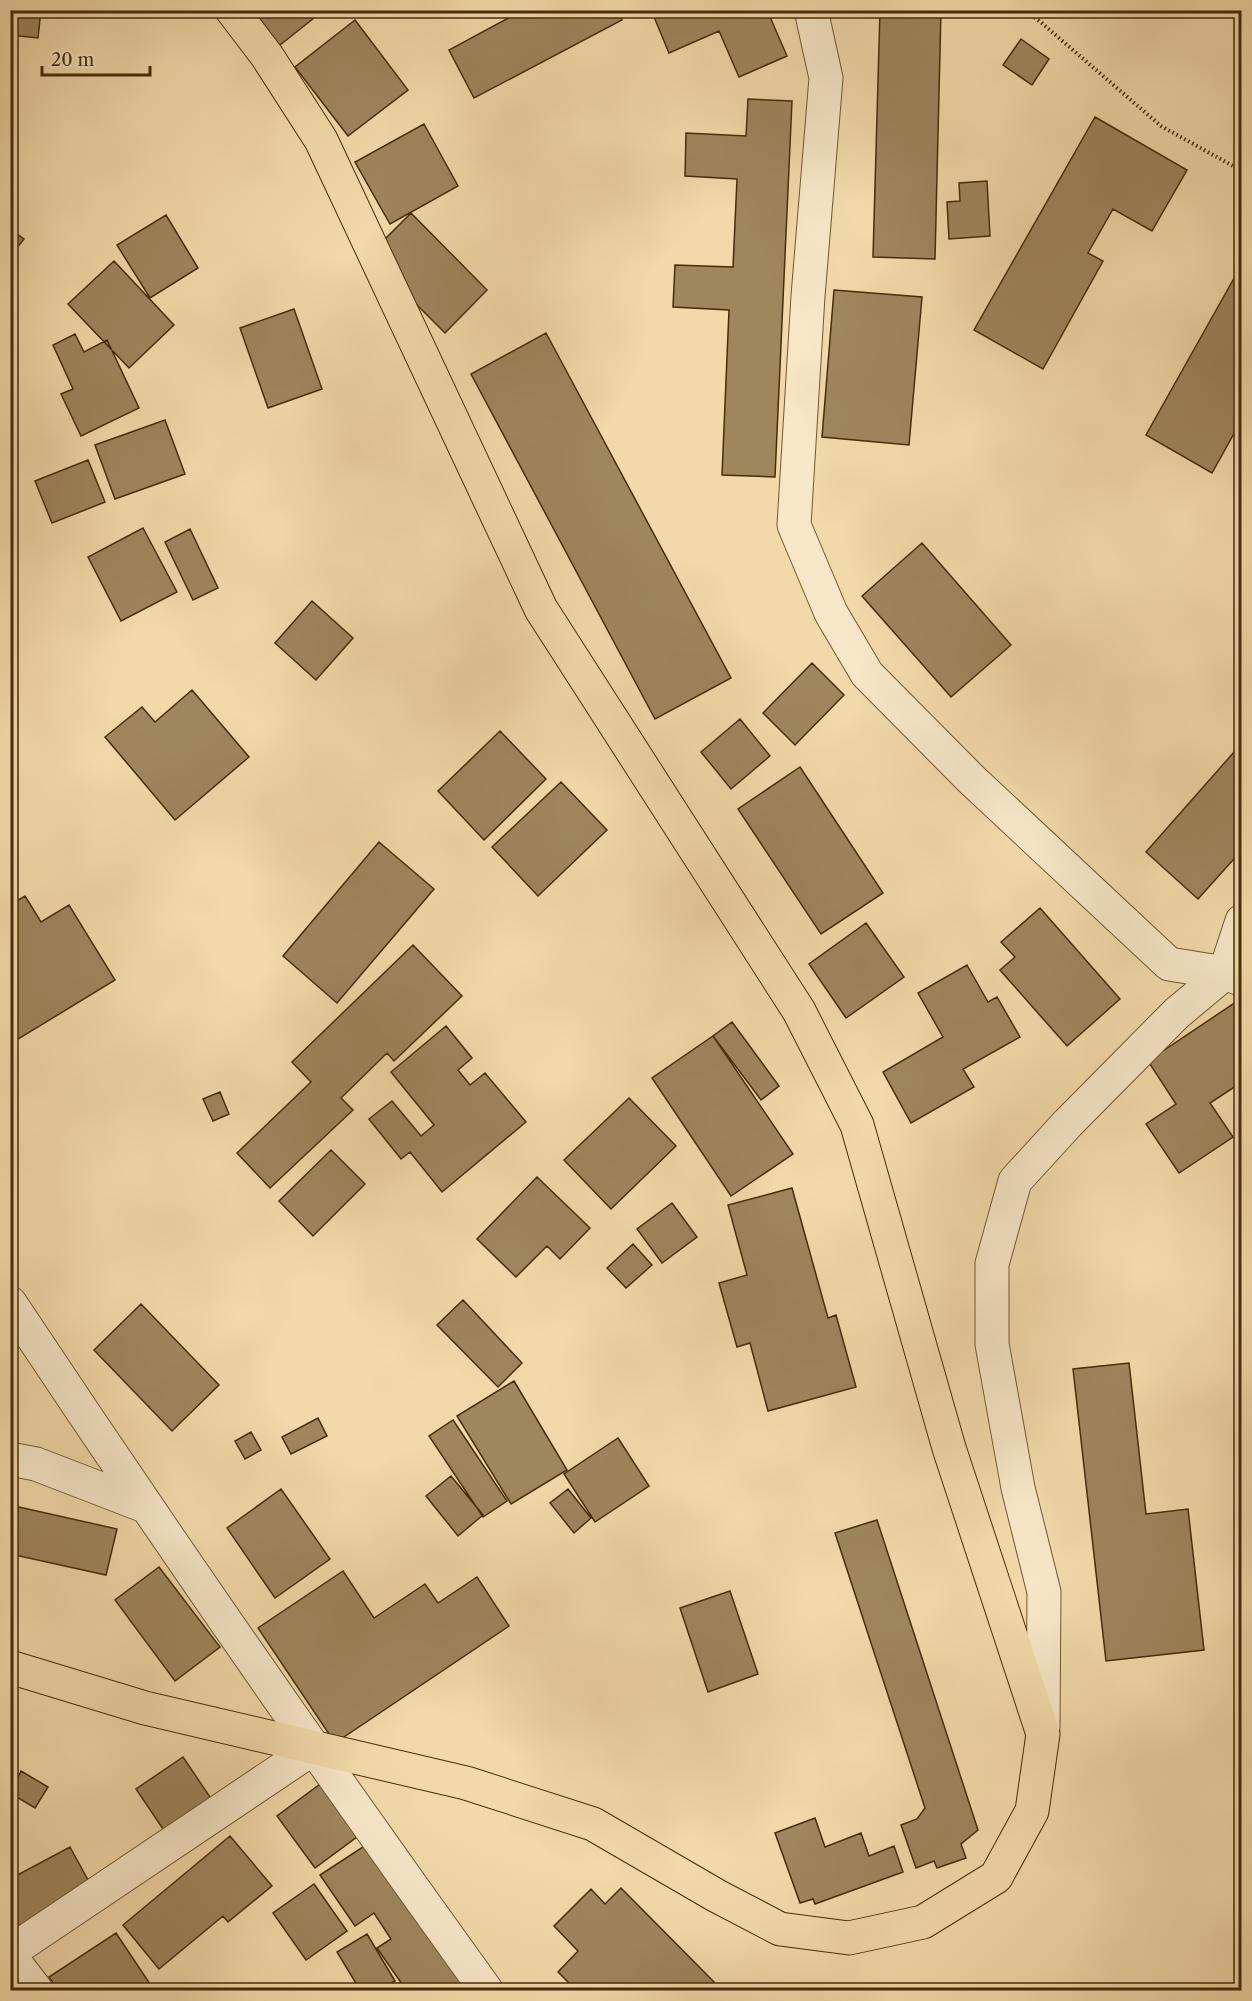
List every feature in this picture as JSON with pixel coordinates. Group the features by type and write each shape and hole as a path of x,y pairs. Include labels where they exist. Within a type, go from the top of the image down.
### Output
{"main road":[{"path":"10,1667 145,1708 312,1749 466,1783 593,1824 717,1896 780,1929 849,1938 923,1922 996,1877 1032,1811 1043,1734 949,1448 857,1125 799,1011 542,609 321,140 267,56 232,10"}],"street":[{"path":"811,10 826,78 808,296 794,525 831,614 867,674 971,779 1161,957 1169,964 1233,977"},
{"path":"1043,1734 1044,1592 1018,1488 992,1344 992,1264 1015,1181 1068,1123 1177,1013 1233,977 1242,921"},
{"path":"10,1303 145,1506 312,1749 486,1990"},
{"path":"10,1459 36,1464 145,1506"},
{"path":"36,1990 10,1954 312,1749"}],"path":[{"path":"1023,10 1037,19 1161,126 1242,171"}],"building":[{"path":"10,10 41,10 38,38 10,35"},
{"path":"244,10 324,10 275,49"},
{"path":"523,10 617,10 622,20 474,98 449,50"},
{"path":"655,10 767,10 787,56 739,77 719,31 669,53 652,12"},
{"path":"880,10 941,10 935,259 873,257"},
{"path":"355,20 408,90 348,136 295,67"},
{"path":"1021,39 1049,59 1032,85 1003,65"},
{"path":"748,99 792,101 775,477 722,475 729,310 673,307 675,265 733,267 737,179 685,176 686,133 746,136"},
{"path":"1095,117 1187,170 1152,231 1113,209 1088,253 1103,261 1043,369 974,330"},
{"path":"424,124 458,186 390,224 355,162"},
{"path":"987,181 990,236 949,239 947,202 960,201 959,183"},
{"path":"411,213 487,290 445,333 368,256"},
{"path":"166,215 198,268 150,298 117,245"},
{"path":"10,229 24,239 10,257"},
{"path":"114,261 174,325 129,368 68,304"},
{"path":"1242,264 1242,419 1212,473 1146,435"},
{"path":"834,290 922,297 909,445 822,437"},
{"path":"294,309 322,389 268,408 240,328"},
{"path":"546,333 731,678 655,719 471,374"},
{"path":"75,334 84,352 107,340 139,408 81,436 61,394 73,389 53,345"},
{"path":"165,420 185,474 115,499 95,445"},
{"path":"88,460 105,502 52,523 35,481"},
{"path":"143,528 177,592 121,621 88,557"},
{"path":"190,529 218,588 193,600 165,542"},
{"path":"922,543 1011,645 951,697 862,596"},
{"path":"312,601 353,638 316,680 275,643"},
{"path":"812,663 844,695 795,745 763,713"},
{"path":"192,690 249,757 175,820 105,737 142,707 155,722"},
{"path":"740,719 770,756 731,789 701,752"},
{"path":"500,731 546,779 484,840 438,791"},
{"path":"1242,743 1242,850 1198,899 1146,852"},
{"path":"800,767 883,893 821,934 738,809"},
{"path":"561,782 607,830 538,896 492,847"},
{"path":"379,842 434,889 337,1003 283,956"},
{"path":"25,896 41,922 69,905 115,980 10,1044 10,905"},
{"path":"1040,908 1120,999 1067,1046 1000,970 1015,957 1001,942"},
{"path":"866,923 904,977 846,1018 809,964"},
{"path":"413,945 462,996 394,1061 387,1053 341,1098 353,1110 270,1188 237,1153 311,1082 292,1062"},
{"path":"967,965 988,1002 997,997 1020,1037 963,1069 974,1087 911,1123 883,1072 943,1037 918,993"},
{"path":"1242,998 1242,1082 1210,1103 1233,1137 1179,1173 1146,1124 1176,1104 1148,1061"},
{"path":"732,1022 779,1086 761,1100 713,1036"},
{"path":"446,1026 472,1058 458,1070 470,1085 485,1073 526,1122 442,1192 410,1152 401,1159 369,1119 392,1101 421,1136 434,1125 391,1072"},
{"path":"713,1036 793,1154 731,1196 652,1078"},
{"path":"220,1092 229,1114 213,1121 203,1099"},
{"path":"629,1098 676,1146 611,1209 564,1160"},
{"path":"331,1150 365,1184 313,1236 279,1201"},
{"path":"537,1177 590,1228 560,1259 547,1246 516,1277 477,1239"},
{"path":"792,1188 828,1318 836,1315 856,1387 768,1411 750,1343 737,1347 719,1283 747,1275 728,1205"},
{"path":"672,1203 697,1237 662,1263 637,1229"},
{"path":"633,1244 652,1265 626,1288 607,1268"},
{"path":"463,1300 522,1363 498,1387 437,1325"},
{"path":"141,1304 219,1385 172,1431 94,1350"},
{"path":"1129,1363 1146,1514 1188,1509 1204,1650 1106,1661 1073,1369"},
{"path":"514,1381 567,1470 511,1504 457,1416"},
{"path":"318,1418 327,1436 291,1454 282,1437"},
{"path":"453,1420 507,1501 483,1517 429,1436"},
{"path":"251,1432 261,1450 245,1459 235,1441"},
{"path":"618,1438 649,1486 595,1522 564,1474"},
{"path":"451,1476 483,1515 458,1536 426,1496"},
{"path":"281,1489 330,1559 275,1598 227,1528"},
{"path":"568,1489 591,1518 574,1533 550,1503"},
{"path":"10,1505 117,1529 106,1575 10,1554"},
{"path":"877,1520 978,1830 961,1844 966,1858 937,1868 934,1861 916,1868 901,1825 917,1819 925,1808 835,1533"},
{"path":"159,1567 220,1647 175,1681 115,1600"},
{"path":"343,1571 374,1618 425,1584 438,1603 477,1577 509,1626 335,1743 258,1628"},
{"path":"730,1591 758,1674 708,1692 680,1608"},
{"path":"183,1757 212,1800 165,1832 136,1789"},
{"path":"21,1771 48,1787 35,1808 10,1793"},
{"path":"327,1779 365,1831 315,1868 277,1816"},
{"path":"815,1818 825,1847 861,1833 869,1856 894,1846 903,1872 815,1904 813,1899 800,1903 775,1833"},
{"path":"230,1836 272,1886 228,1922 223,1916 159,1969 123,1925"},
{"path":"372,1841 472,1990 398,1990 404,1987 377,1948 391,1939 374,1913 355,1926 320,1875"},
{"path":"70,1847 94,1891 20,1931 10,1913 10,1879"},
{"path":"314,1884 347,1931 306,1960 273,1913"},
{"path":"621,1888 714,1982 705,1990 576,1990 558,1972 578,1951 554,1926 591,1889 605,1904"},
{"path":"116,1933 154,1990 58,1990 49,1977"},
{"path":"367,1934 395,1981 378,1990 360,1990 337,1952"}]}
